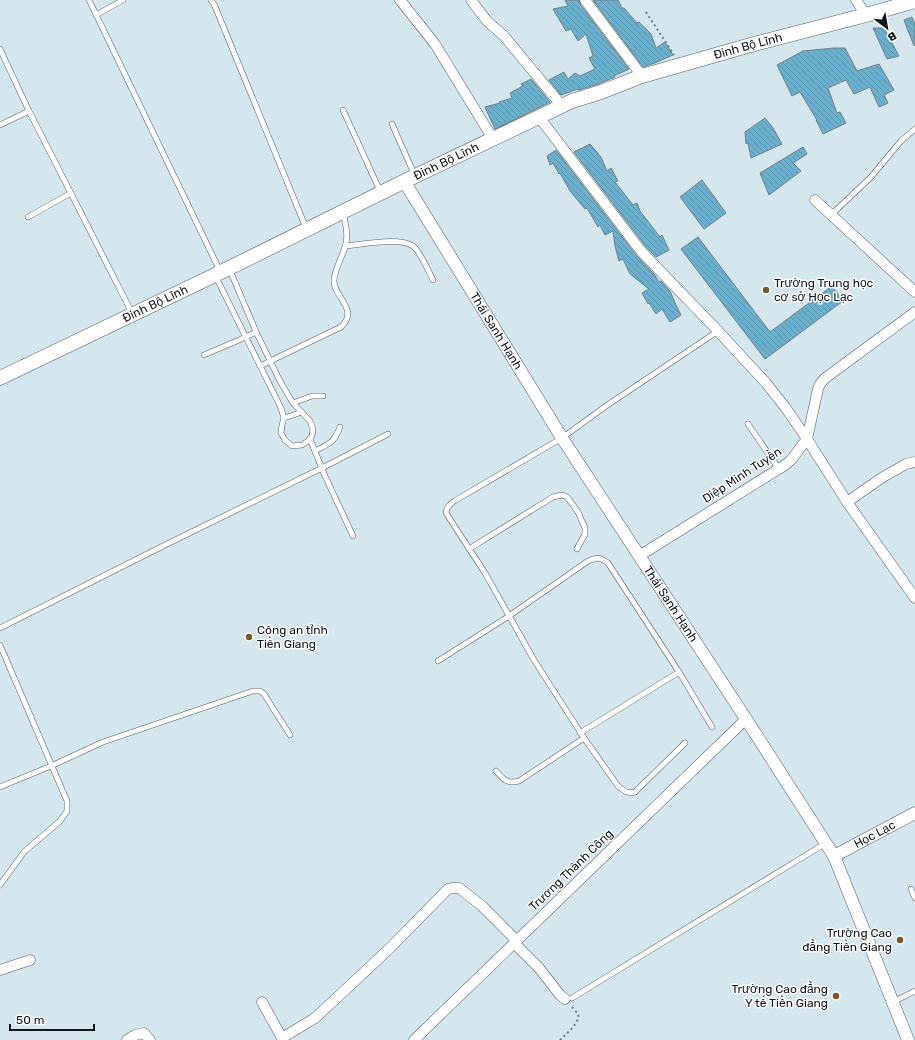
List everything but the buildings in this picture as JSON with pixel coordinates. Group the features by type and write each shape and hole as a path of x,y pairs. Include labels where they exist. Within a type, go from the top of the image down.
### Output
{"main road":[{"name":"Đinh Bộ Lĩnh","path":"0,378 410,178 572,101 601,92 642,76 915,1"}],"street":[{"path":"400,0 436,44 493,139"},
{"path":"471,0 487,21 504,36 562,106"},
{"path":"585,0 642,76"},
{"path":"856,0 866,15"},
{"path":"539,117 641,251 718,331 766,383 785,407 847,502 915,598"},
{"name":"Thái Sanh Hạnh","path":"410,178 562,438 834,856 908,1040"},
{"path":"815,200 915,292"},
{"name":"Diệp Minh Tuyền","path":"639,556 779,469 791,460 807,439 818,390 824,379 915,312"},
{"path":"847,502 883,476 906,464 915,462"},
{"name":"Trương Thành Công","path":"414,1040 746,719"},
{"name":"Học Lạc","path":"834,856 915,813"},
{"path":"262,1002 280,1039 315,1018 390,948 448,889 453,888 459,888 482,906 516,942 560,994 569,999"},
{"path":"0,970 30,960"},
{"path":"127,1040 135,1035 144,1033 150,1040"}],"lane":[{"path":"89,0 221,271 256,332 280,381 293,403 310,421 313,429 312,436 302,445 292,446 285,440 281,433 284,418 281,408 246,337 221,271"},
{"path":"96,15 123,0"},
{"path":"211,0 214,4 306,229"},
{"path":"0,49 29,111 132,314"},
{"path":"343,110 381,193"},
{"path":"0,125 29,111"},
{"path":"392,124 410,178"},
{"path":"831,214 871,177 901,141 915,129"},
{"path":"28,217 71,193"},
{"path":"260,366 341,327 347,321 348,316 346,306 334,281 346,246 346,224 342,212"},
{"path":"346,246 374,242 404,242 412,246 418,252 433,280"},
{"path":"685,743 635,792 625,792 618,786 580,733 534,660 485,573 446,513 446,509 456,500 562,438 606,406 718,331"},
{"path":"204,355 256,332"},
{"path":"293,403 300,399 312,396 323,396"},
{"path":"284,418 302,412"},
{"path":"748,424 779,469"},
{"path":"315,451 336,438 340,427"},
{"path":"0,628 388,434"},
{"path":"310,439 325,476 353,536"},
{"path":"469,549 553,497 562,494 567,497 578,512 584,528 585,534 577,549"},
{"path":"438,661 509,616 588,561 596,558 602,559 608,563 679,672 712,727"},
{"path":"0,646 67,801 68,811 60,821 24,852 0,885"},
{"path":"580,733 679,672"},
{"path":"0,787 52,766 103,742 253,691 260,691 264,694 290,734"},
{"path":"496,771 505,781 512,783 519,781 584,738"},
{"path":"569,999 826,843"},
{"path":"911,889 915,898"},
{"path":"893,1002 915,991"}],"path":[{"path":"646,12 681,66"},
{"path":"560,1040 575,1025 578,1019 578,1014 569,999"}],"place":[{"name":"Trường Trung học cơ sở Học Lạc","path":"766,290"},
{"name":"Công an tỉnh Tiền Giang","path":"249,637"},
{"name":"Trường Cao đẳng Tiền Giang","path":"900,940"},
{"name":"Trường Cao đẳng Y tế Tiền Giang","path":"836,996"}]}
